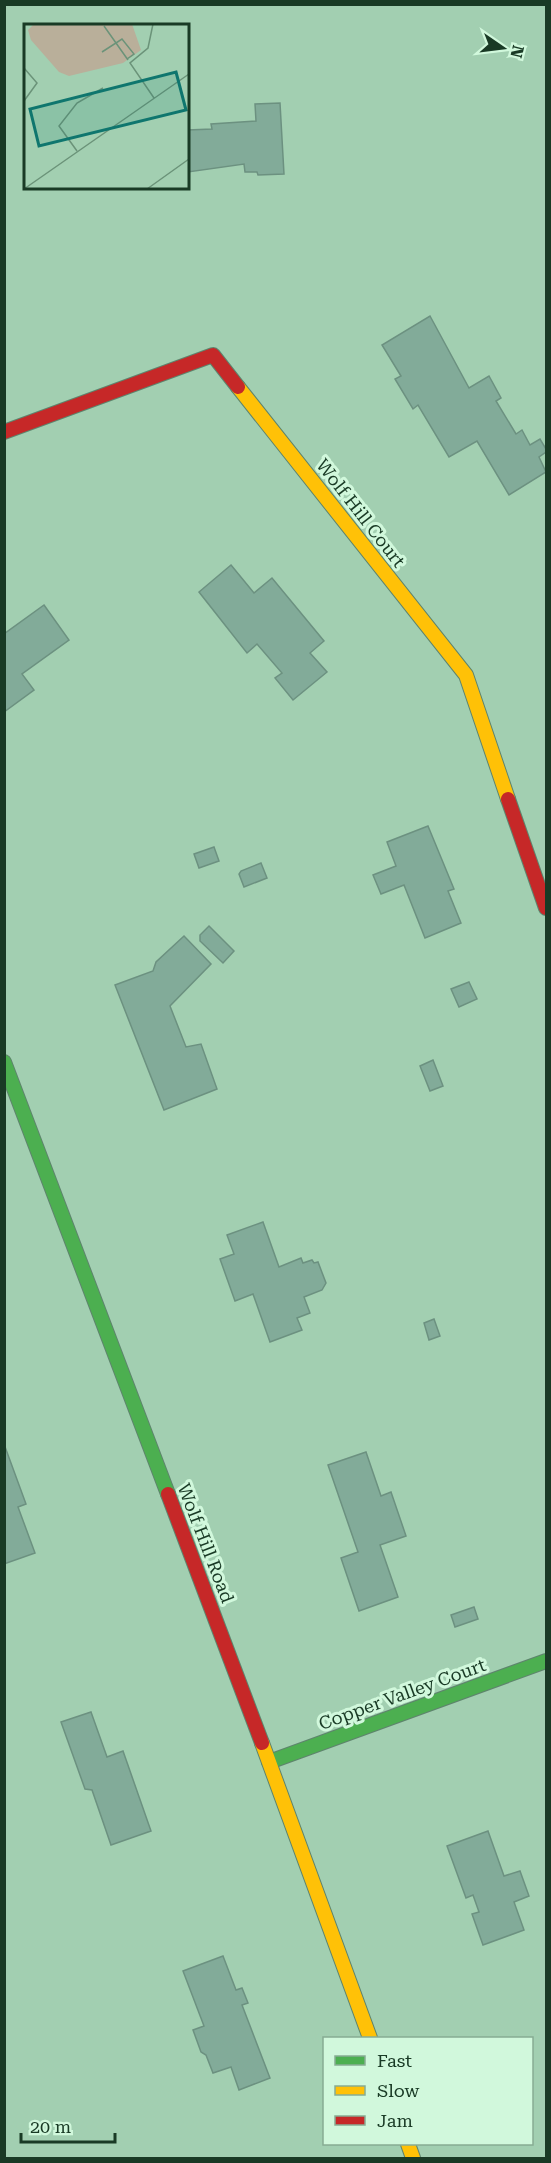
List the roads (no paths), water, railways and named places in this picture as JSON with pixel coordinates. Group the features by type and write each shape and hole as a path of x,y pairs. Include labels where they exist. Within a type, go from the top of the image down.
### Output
{"street":[{"name":"Wolf Hill Court","path":"4,432 213,355 466,675 546,908"},
{"name":"Wolf Hill Road","path":"4,1062 269,1762 370,2037"},
{"name":"Copper Valley Court","path":"269,1762 546,1661"}]}
